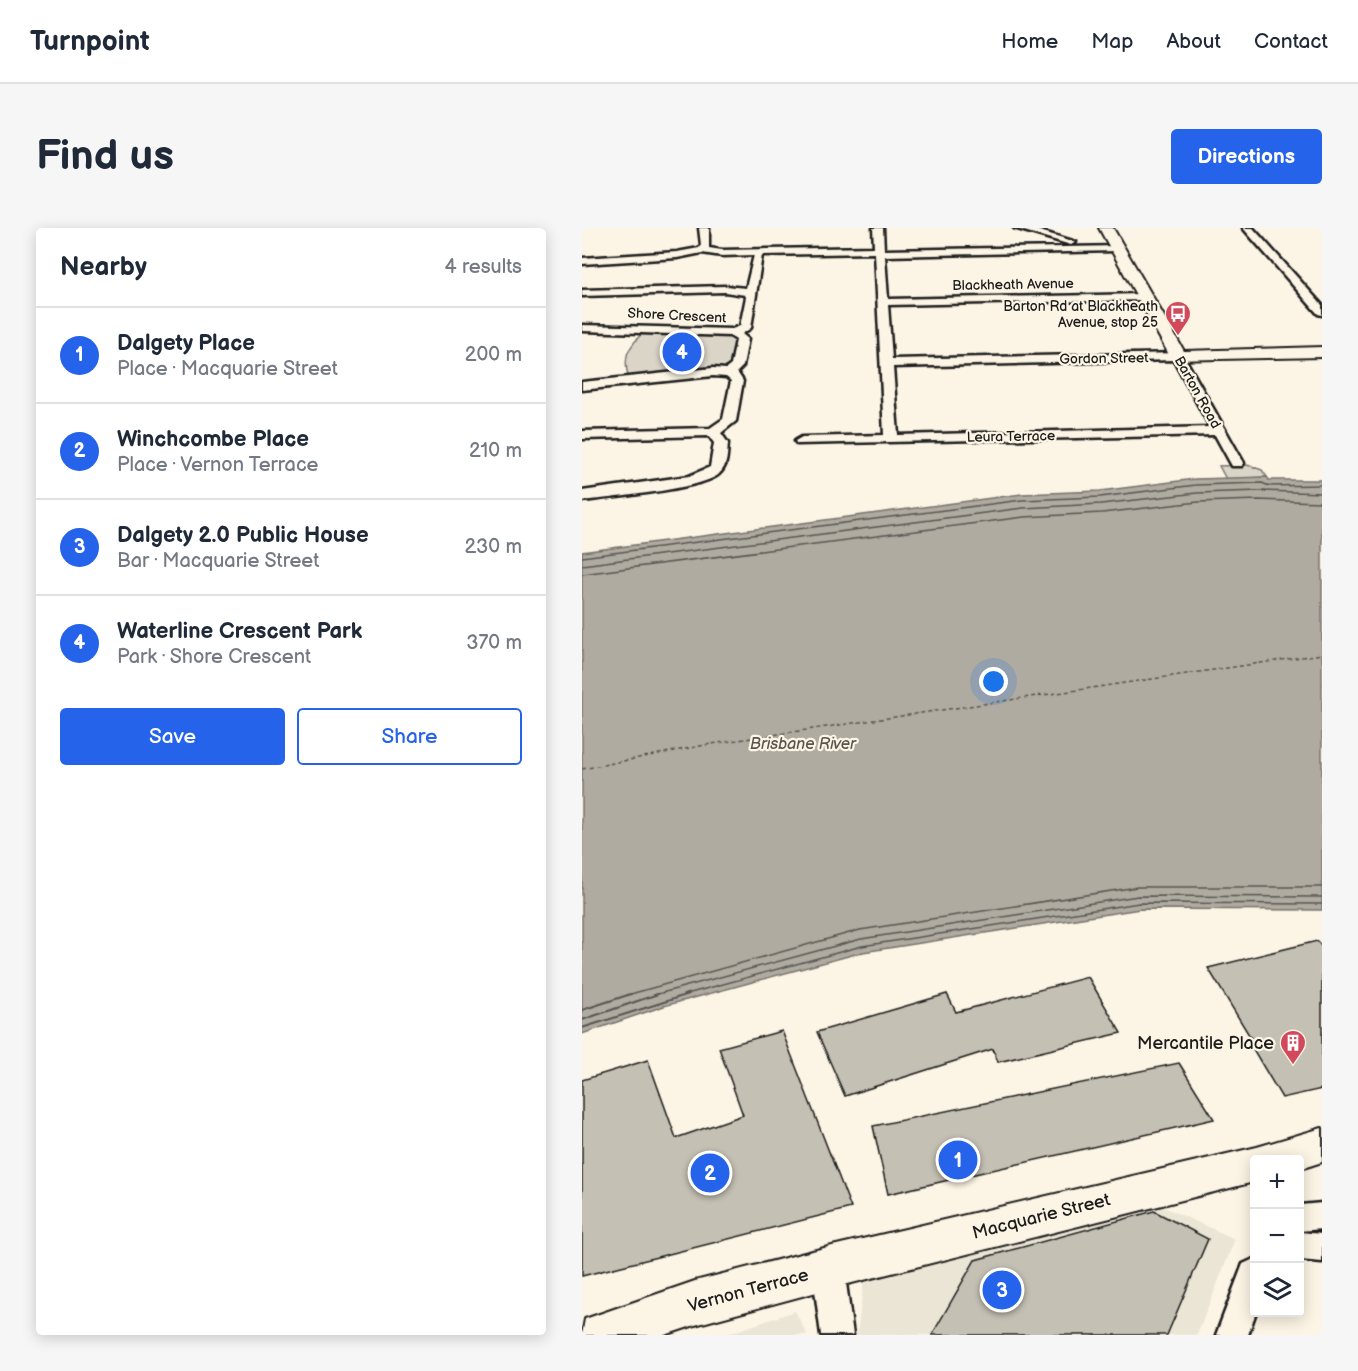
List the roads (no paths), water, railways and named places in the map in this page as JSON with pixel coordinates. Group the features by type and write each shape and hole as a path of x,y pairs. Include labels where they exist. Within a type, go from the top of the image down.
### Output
{"street":[{"path":"702,250 706,246 704,228"},
{"path":"878,228 891,439"},
{"path":"1019,228 1076,243 1081,249"},
{"name":"Barton Road","path":"1106,228 1237,462"},
{"path":"1248,228 1322,312"},
{"path":"582,261 677,255 702,250 722,253 1117,248"},
{"path":"748,292 751,291 758,257"},
{"name":"Shore Crescent","path":"582,293 724,289 748,292 752,296 746,328 733,333 588,328"},
{"name":"Blackheath Avenue","path":"883,302 1144,297"},
{"path":"582,341 588,328"},
{"path":"729,373 737,366 742,339 733,333"},
{"name":"Gordon Street","path":"887,363 1322,352"},
{"path":"582,386 713,372 729,373 735,376 737,381 729,421 713,432 582,435"},
{"name":"Leura Terrace","path":"802,441 1219,431"},
{"path":"582,496 705,477 718,465 721,443 713,432"},
{"path":"1288,1155 1322,1145"},
{"name":"Macquarie Street","path":"828,1268 1250,1165"},
{"path":"1304,1218 1322,1216"},
{"path":"1304,1246 1322,1248"},
{"path":"828,1268 837,1335"},
{"name":"Vernon Terrace","path":"601,1335 695,1303 828,1268"},
{"path":"1232,1335 1250,1285"}],"water":[{"name":"Brisbane River","path":"1267,477 1269,480 1322,480 1322,910 1140,909 863,952 664,1006 582,1034 582,552 1022,494 1100,491 1195,479"}],"place":[{"name":"Barton Rd at Blackheath Avenue, stop 25","path":"1178,337"},
{"name":"Waterline Crescent Park","path":"682,352"},
{"name":"Mercantile Place","path":"1293,1066"},
{"name":"Dalgety Place","path":"958,1160"},
{"name":"Winchcombe Place","path":"710,1173"},
{"name":"Dalgety 2.0 Public House","path":"1002,1290"}]}
